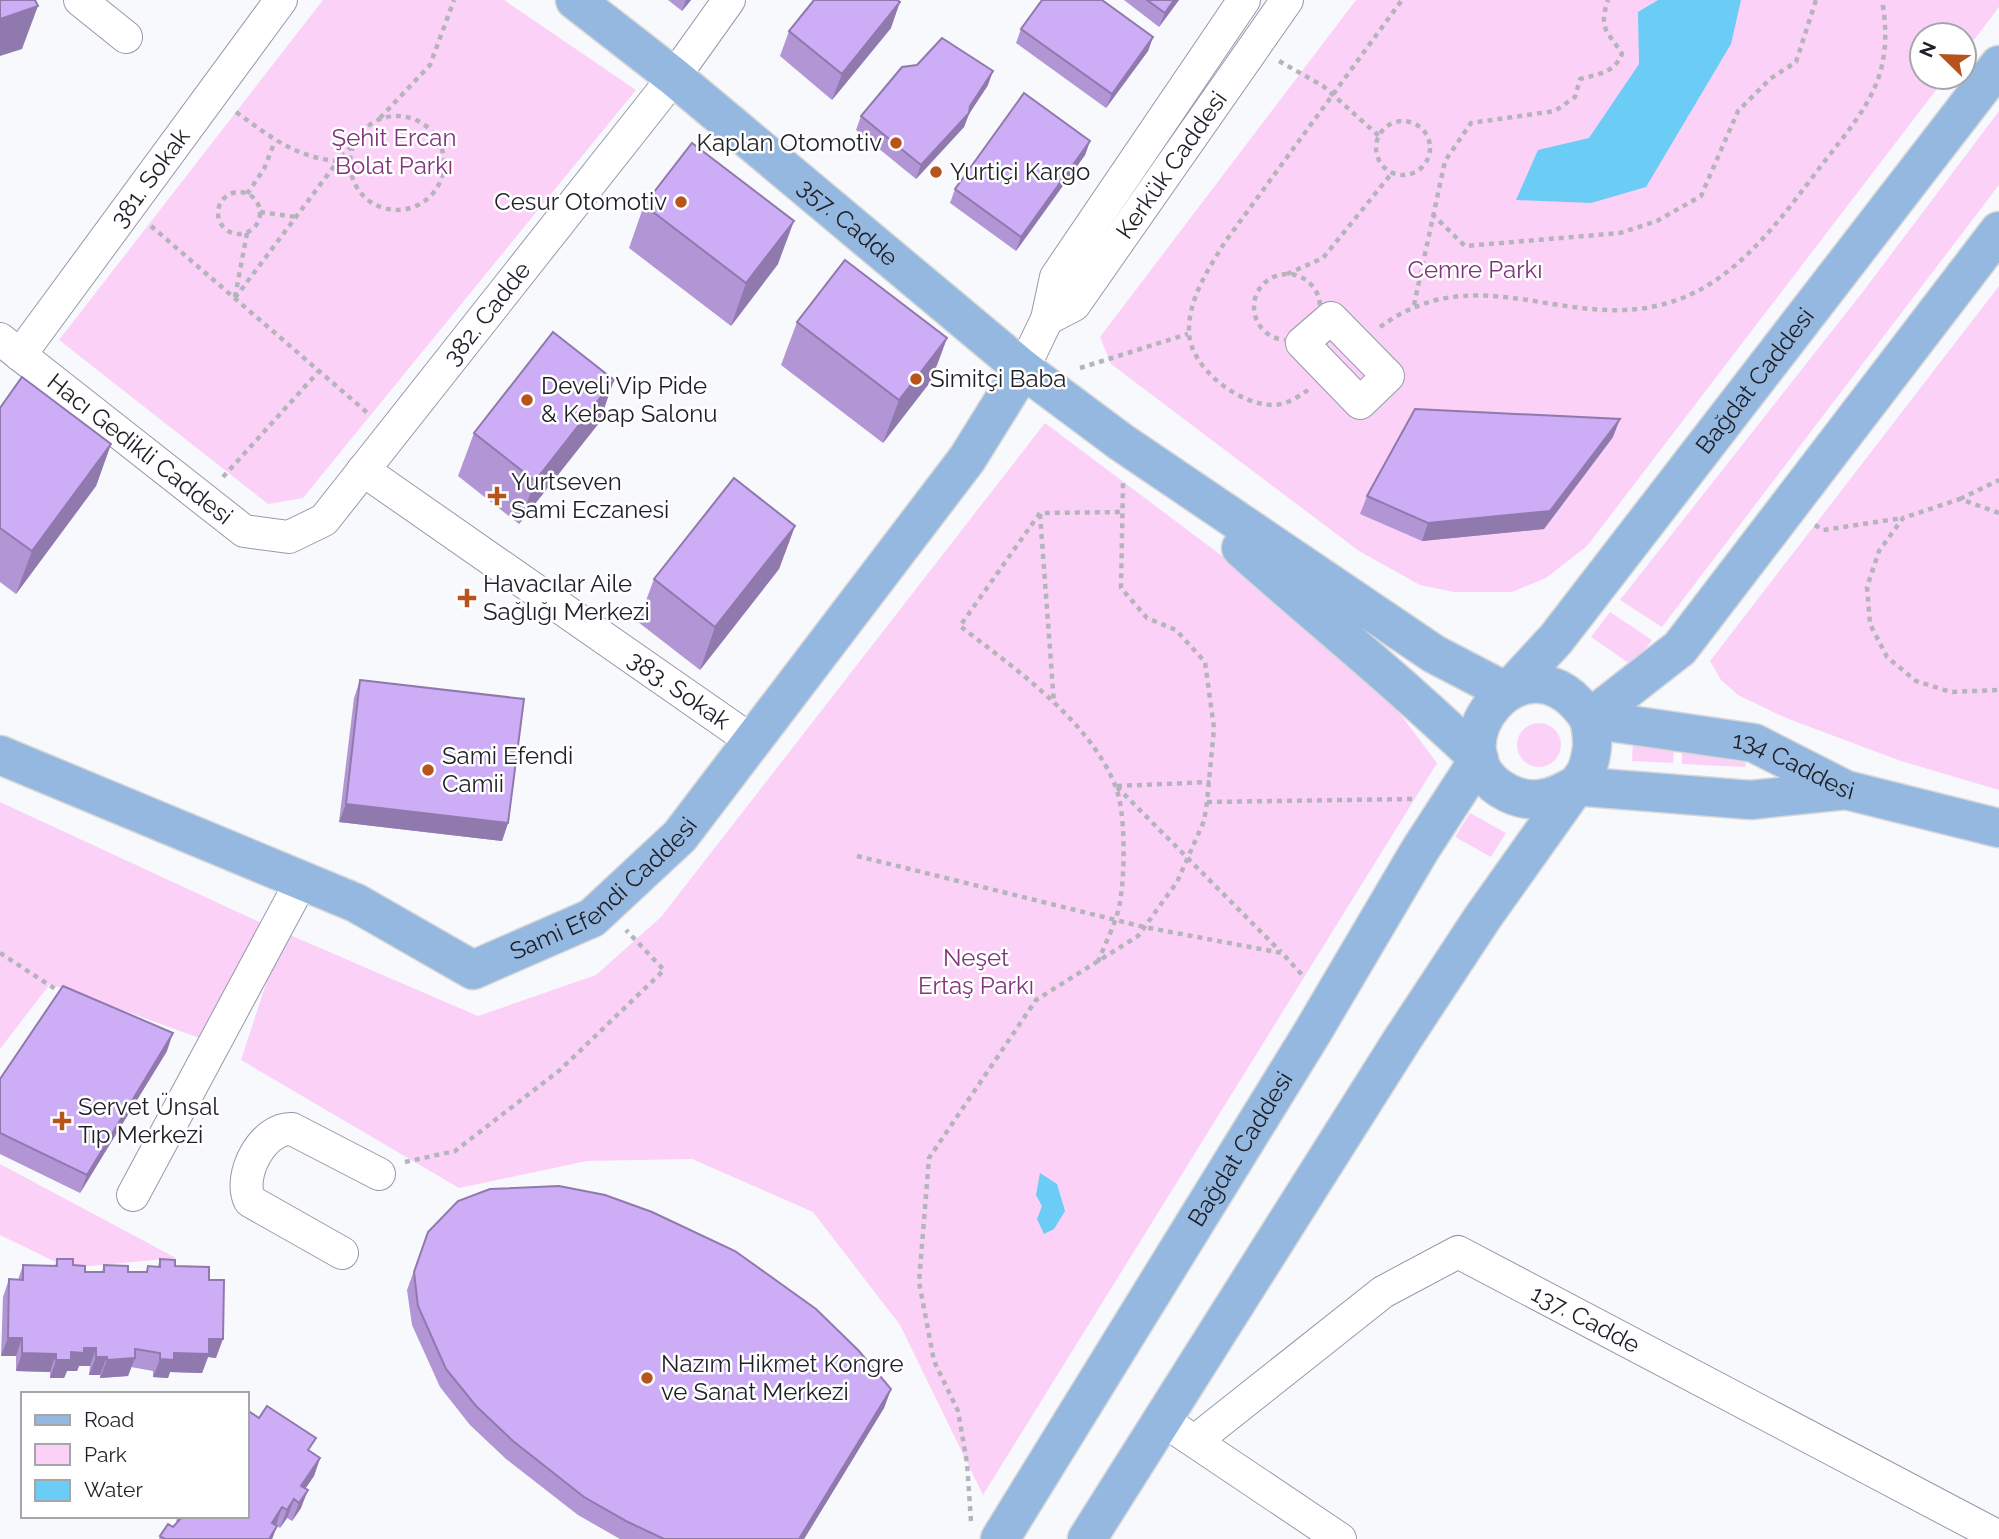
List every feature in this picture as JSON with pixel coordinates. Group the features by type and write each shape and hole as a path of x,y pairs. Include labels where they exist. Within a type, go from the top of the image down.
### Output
{"main road":[{"name":"357. Cadde","path":"575,0 674,77 1031,375 1121,442"},
{"name":"Bağdat Caddesi","path":"986,1533 1329,1005 1479,759 1477,739 1481,720 1492,704 1507,692 1556,639 1999,65"},
{"path":"1589,719 1636,679 1680,648 1999,230"},
{"name":"Sami Efendi Caddesi","path":"0,755 356,903 473,970 592,918 680,836 1031,375"},
{"path":"1087,1539 1402,1040 1586,772 1592,755 1593,737 1589,719 1578,702 1553,688 1525,685 1507,692 1434,654 1121,442"},
{"path":"1121,442 1365,659 1426,708 1479,759 1488,776 1502,790 1519,799 1557,797 1574,786 1751,800 1846,790"},
{"name":"134 Caddesi","path":"1589,719 1754,743 1846,790 1999,828"}],"street":[{"path":"80,0 126,37"},
{"name":"381. Sokak","path":"10,347 129,207 281,0"},
{"name":"382. Cadde","path":"289,537 324,520 674,77 729,0"},
{"name":"Kerkük Caddesi","path":"1031,375 1056,277 1244,0"},
{"name":"Kerkük Caddesi","path":"1047,319 1074,305 1287,0"},
{"name":"Hacı Gedikli Caddesi","path":"10,347 244,531 289,537"},
{"name":"383. Sokak","path":"363,470 752,741"},
{"path":"133,1195 302,880"},
{"path":"342,1253 250,1201 245,1190 247,1174 270,1135 285,1129 292,1129 388,1169"},
{"name":"137. Cadde","path":"1195,1441 1383,1292 1458,1252 1999,1537"},
{"path":"1162,1421 1340,1539"}],"path":[{"path":"235,298 338,161 369,125 379,119 430,65 454,0"},
{"path":"1317,384 1288,402 1274,405 1237,396 1207,369 1189,334 1191,314 1203,277 1225,242 1402,0"},
{"path":"1413,306 1445,161 1471,123 1555,111 1575,97 1580,79 1609,71 1618,64 1622,54 1607,36 1602,19 1608,0"},
{"path":"1432,214 1465,246 1620,233 1657,221 1701,196 1738,111 1770,79 1796,62 1816,0"},
{"path":"1376,330 1413,306 1455,294 1606,310 1636,309 1664,304 1712,281 1734,265 1778,222 1864,107 1877,85 1886,54 1888,32 1882,0"},
{"path":"1255,46 1332,94 1379,136"},
{"path":"212,94 275,141 313,159 338,161"},
{"path":"354,144 349,160 351,176 359,191 370,202 385,209 401,210 416,206 430,197 439,184 444,168 443,152 437,137 426,125 411,118 395,116 379,119"},
{"path":"1409,122 1418,125 1429,139 1429,157 1418,171 1401,175 1392,173 1379,162 1376,153 1379,136 1392,124 1409,122"},
{"path":"247,194 264,169 275,141"},
{"path":"1286,274 1306,281 1314,289 1319,309 1317,320 1303,336 1282,340 1263,330 1254,311 1259,290 1275,276 1323,258 1392,173"},
{"path":"235,298 247,233 257,225 260,212 256,201 247,194 228,196 218,213 228,231 247,233"},
{"path":"129,207 392,434"},
{"path":"260,212 296,217"},
{"path":"1031,375 1189,334"},
{"path":"204,499 319,371"},
{"path":"1787,508 1823,530 1903,518 1960,499 1999,480"},
{"path":"986,1533 967,1463 958,1411 934,1361 919,1282 929,1158 1036,1000 1138,936 1177,883 1204,821 1210,782 1214,727 1205,662 1175,630 1147,618 1121,588 1123,481"},
{"path":"1960,499 1999,513"},
{"path":"1040,513 1123,512"},
{"path":"1040,513 960,626 1020,673 1086,736 1116,786 1282,953 1329,1005"},
{"path":"1040,513 1054,705"},
{"path":"1903,518 1879,551 1867,587 1870,624 1887,657 1916,681 1951,692 1999,690"},
{"path":"1116,786 1210,782"},
{"path":"1098,963 1120,904 1124,849 1116,786"},
{"path":"1207,802 1406,799 1450,804"},
{"path":"857,856 1144,927 1282,953"},
{"path":"388,1169 455,1151 560,1070 664,970 604,907"},
{"path":"0,953 66,996"}],"green space":[{"name":"Şehit Ercan Bolat Parkı","path":"323,0 504,0 636,90 303,498 268,504 59,340"},
{"name":"Cemre Parkı","path":"1356,0 1999,0 1999,7 1978,35 1978,21 1908,21 1908,91 1935,91 1587,546 1546,578 1512,592 1454,592 1420,585 1359,551 1111,364 1100,337"},
{"path":"1999,111 1999,185 1662,627 1620,600 1865,289"},
{"path":"1999,286 1999,790 1901,761 1786,718 1738,695 1721,680 1710,661"},
{"name":"Neşet Ertaş Parkı","path":"1045,423 1358,658 1437,763 983,1495 900,1325 813,1212 692,1159 587,1161 459,1188 241,1060 283,932 478,1016 596,975 661,917"},
{"path":"1610,612 1652,640 1633,666 1591,637"},
{"path":"1539,723 1555,729 1561,745 1555,761 1539,767 1523,761 1517,745 1523,729"},
{"path":"1633,742 1674,750 1673,763 1632,761"},
{"path":"1682,752 1746,763 1745,767 1682,764"},
{"path":"0,802 266,925 205,1040 50,984 0,1049"},
{"path":"1470,813 1506,833 1491,857 1455,837"},
{"path":"0,1164 176,1258 68,1268 0,1235"}],"water":[{"path":"1658,0 1741,0 1731,44 1646,187 1591,203 1516,200 1538,150 1589,138 1639,64 1638,12"},
{"path":"1040,1173 1057,1184 1065,1211 1054,1229 1044,1234 1037,1219 1042,1206 1036,1195"}],"building":[{"path":"0,0 35,0 38,6 0,19"},
{"path":"814,0 900,2 842,74 789,31"},
{"path":"1042,0 1102,0 1153,37 1112,94 1021,29"},
{"path":"1147,0 1174,0 1165,13"},
{"path":"942,38 993,71 970,106 969,113 921,165 861,116 902,67 917,65"},
{"path":"1024,93 1090,141 1021,237 955,189"},
{"path":"692,143 794,221 746,283 644,205"},
{"path":"845,260 947,338 899,400 797,322"},
{"path":"553,332 614,380 535,481 474,433"},
{"path":"22,377 111,444 32,551 0,528 0,408"},
{"path":"1415,409 1620,419 1550,511 1428,523 1367,496"},
{"path":"734,478 795,526 715,627 654,579"},
{"name":"Sami Efendi Camii","path":"360,680 524,699 508,823 346,804"},
{"name":"Servet Ünsal Tıp Merkezi","path":"63,986 173,1033 87,1175 0,1133 0,1079"},
{"name":"Nazım Hikmet Kongre ve Sanat Merkezi","path":"559,1186 605,1195 652,1212 735,1251 816,1309 859,1351 891,1389 799,1539 664,1539 628,1522 584,1497 513,1441 476,1406 446,1369 418,1306 414,1272 428,1232 458,1201 490,1189"},
{"path":"57,1259 73,1259 73,1265 85,1266 85,1272 104,1272 104,1265 128,1266 128,1272 147,1272 148,1266 160,1267 160,1259 175,1260 175,1266 209,1267 209,1280 224,1280 223,1339 209,1339 209,1354 174,1353 174,1360 160,1359 160,1353 135,1349 135,1358 107,1360 107,1357 96,1357 96,1348 84,1348 84,1353 71,1352 71,1360 56,1360 56,1354 22,1353 22,1338 8,1338 9,1279 23,1280 23,1265 57,1266"},
{"path":"267,1406 316,1438 308,1450 320,1458 301,1486 308,1490 299,1503 294,1499 287,1510 282,1507 272,1523 277,1526 269,1539 165,1539 160,1536 168,1524 173,1527 181,1518 248,1518 248,1411 259,1418"}],"place":[{"name":"Kaplan Otomotiv","path":"896,143"},
{"name":"Yurtiçi Kargo","path":"936,172"},
{"name":"Cesur Otomotiv","path":"681,202"},
{"name":"Simitçi Baba","path":"916,379"},
{"name":"Develi Vip Pide & Kebap Salonu","path":"527,400"},
{"name":"Yurtseven Sami Eczanesi","path":"497,496"},
{"name":"Havacılar Aile Sağlığı Merkezi","path":"467,598"},
{"name":"Sami Efendi Camii","path":"428,770"},
{"name":"Servet Ünsal Tıp Merkezi","path":"62,1121"},
{"name":"Nazım Hikmet Kongre ve Sanat Merkezi","path":"647,1378"}]}
